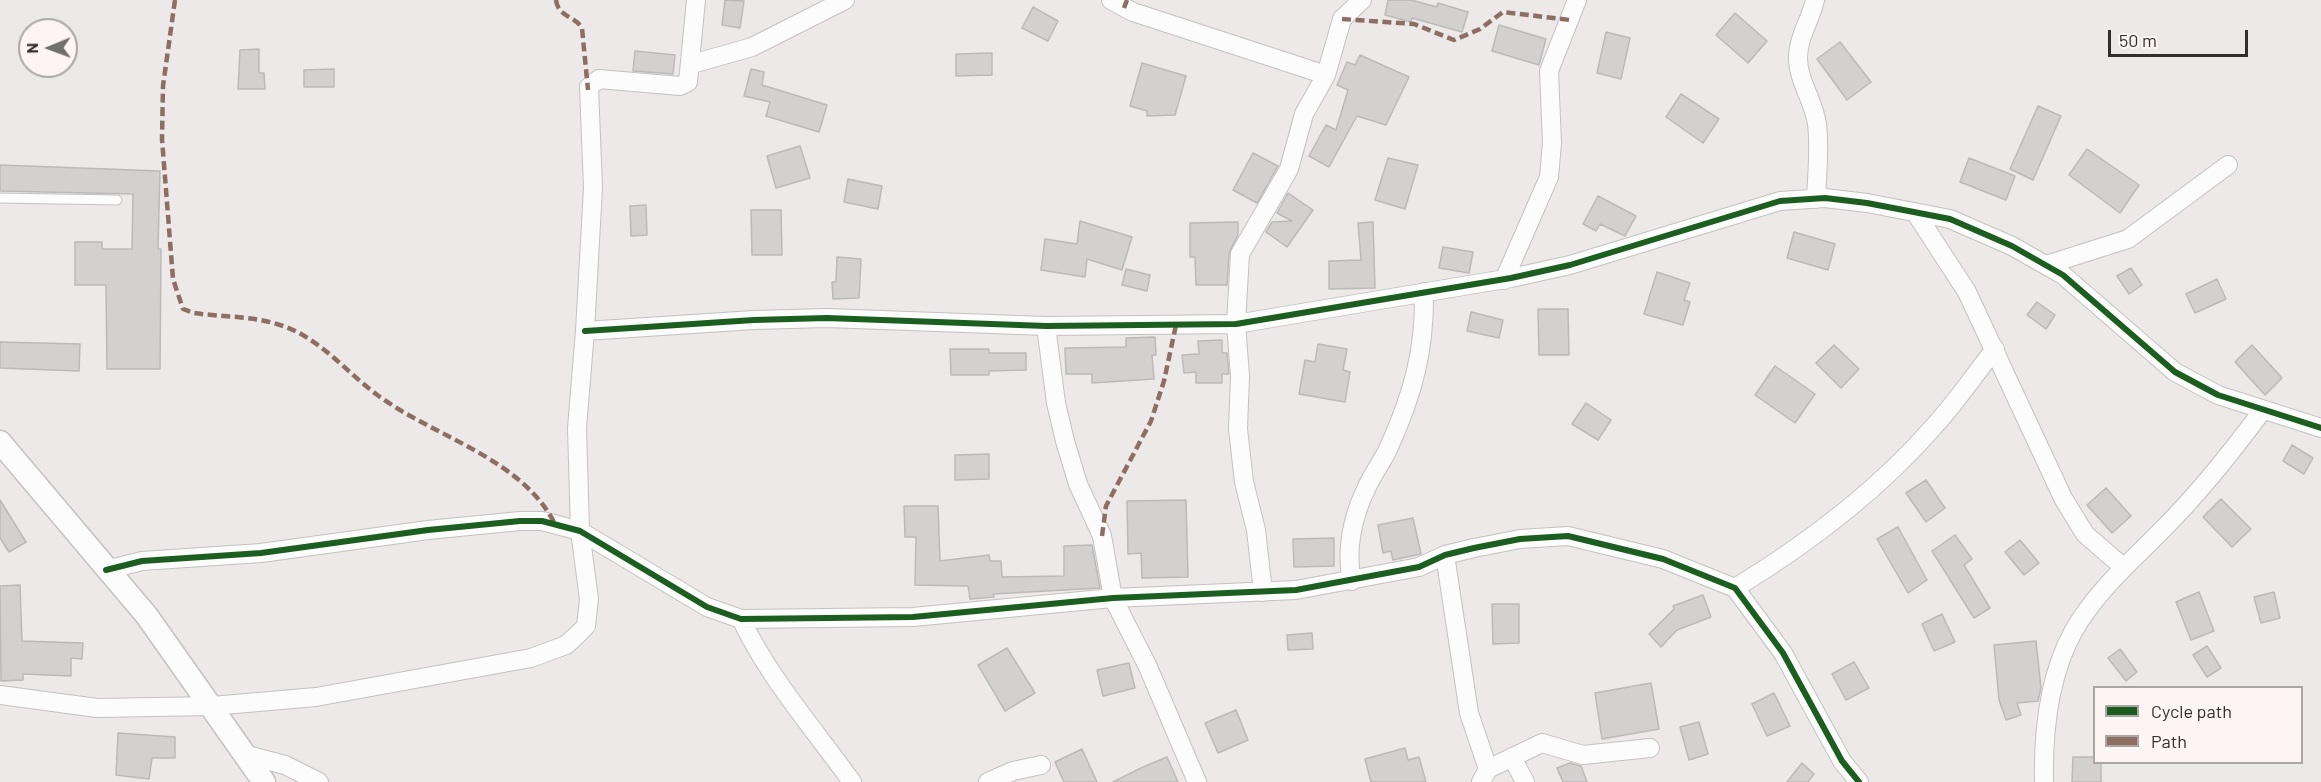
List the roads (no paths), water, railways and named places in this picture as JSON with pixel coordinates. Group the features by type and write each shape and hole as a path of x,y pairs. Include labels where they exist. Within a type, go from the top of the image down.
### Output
{"street":[{"path":"0,694 97,708 212,706 316,697 549,654 566,645 586,626 590,599 580,531 577,428 593,188 589,87 599,79 681,86 688,82 692,64 696,0"},
{"path":"692,64 752,47 845,0"},
{"path":"1112,0 1133,12 1326,75"},
{"path":"1263,592 1256,530 1244,482 1238,429 1240,376 1236,324 1240,254 1289,169 1304,114 1326,75 1342,19 1362,0"},
{"path":"1504,280 1549,177 1552,143 1549,71 1577,0"},
{"path":"1815,0 1802,36 1798,59 1800,76 1811,99 1817,123 1816,199"},
{"path":"2046,265 2128,239 2228,165"},
{"path":"585,332 754,320 827,318 1046,326 1236,324 1504,280 1570,266 1780,201 1816,199 1866,203 1950,219 2012,246 2063,275 2104,308 2175,372 2218,395 2262,411 2321,428"},
{"path":"1914,212 1967,292 2063,498 2085,534 2122,567"},
{"path":"1352,580 1349,568 1352,535 1358,507 1389,448 1419,364 1425,332 1424,292"},
{"path":"1046,326 1056,403 1065,441 1078,484 1102,536 1113,598 1148,667 1197,782"},
{"path":"1735,588 1780,560 1880,483 1936,424 1995,349"},
{"path":"2044,782 2043,758 2050,701 2057,670 2073,632 2122,567 2195,495 2262,411"},
{"path":"0,442 147,616 264,782"},
{"path":"106,570 142,561 323,546 428,530 520,521 555,524 580,531 698,602 741,619 913,617 1113,598 1263,592 1352,580 1419,567 1445,555 1520,539 1568,536 1663,559 1735,588 1783,653 1842,761 1859,782"},
{"path":"1445,555 1469,712 1485,775 1512,757 1542,743 1583,755 1650,747"},
{"path":"741,619 774,674 852,782"},
{"path":"247,755 285,765 319,782"},
{"path":"1512,757 1525,782"},
{"path":"988,782 1013,771 1041,765"}],"lane":[{"path":"0,198 117,200"}]}
